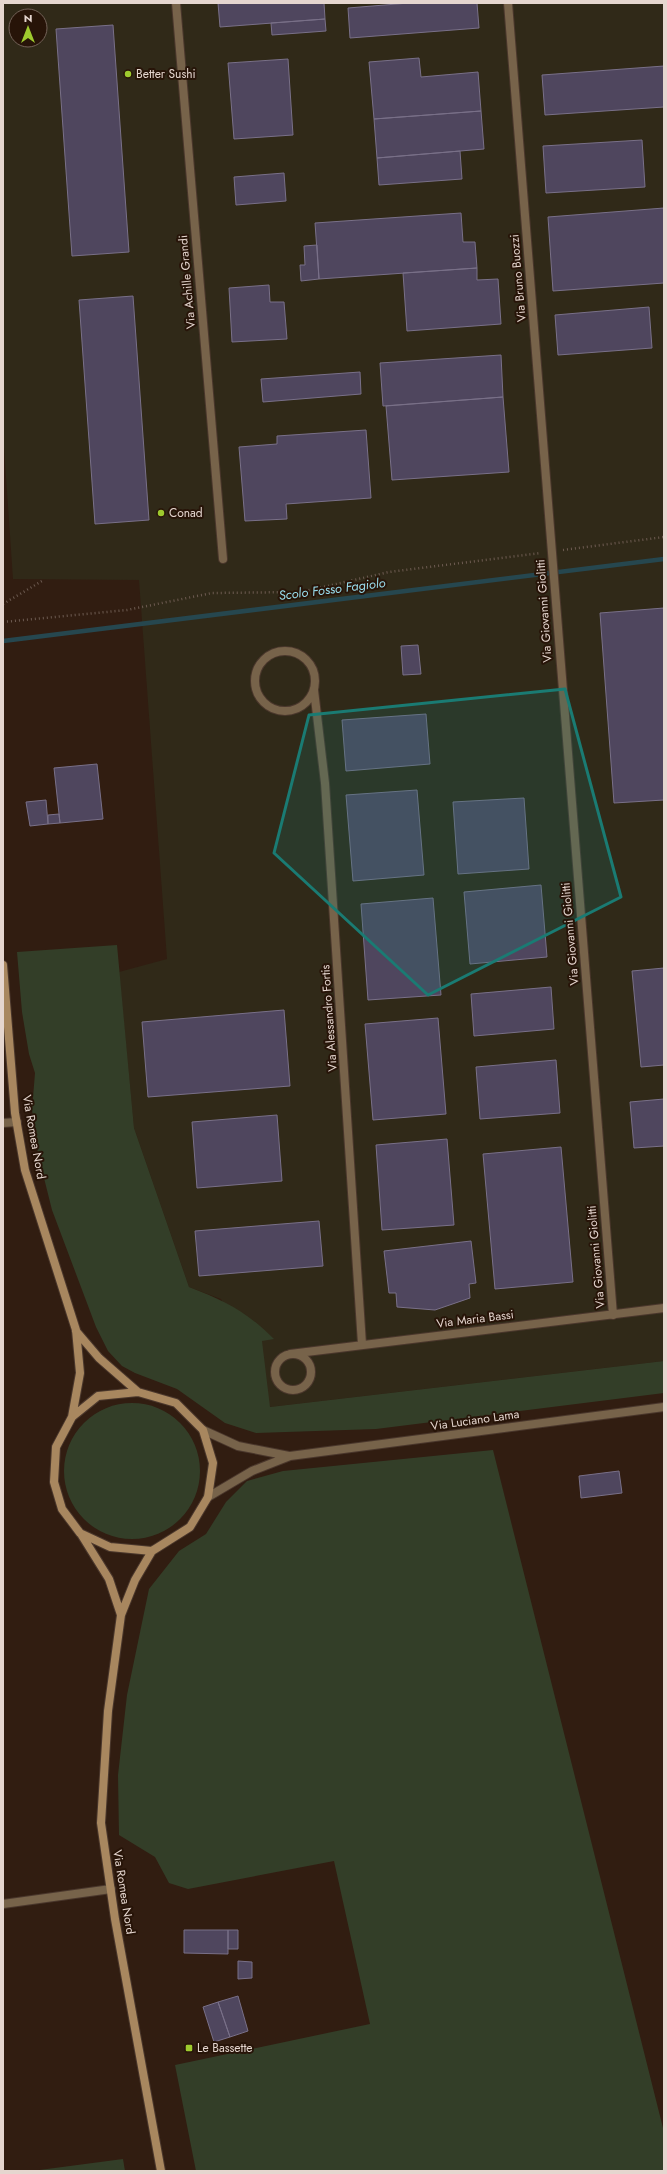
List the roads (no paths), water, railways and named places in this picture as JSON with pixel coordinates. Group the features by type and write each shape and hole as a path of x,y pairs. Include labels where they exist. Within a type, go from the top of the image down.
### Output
{"main road":[{"name":"Via Romea Nord","path":"3,965 17,1122 25,1170 76,1330 80,1372 72,1417 56,1447 54,1482 62,1509 80,1533 109,1579 121,1615"},
{"name":"Via Romea Nord","path":"76,1330 99,1358 138,1392"},
{"path":"72,1417 98,1396 138,1392 176,1403 204,1430 213,1463 208,1497 190,1527 152,1552 110,1547 80,1533"},
{"name":"Via Romea Nord","path":"152,1552 135,1580 121,1615 108,1711 101,1824 111,1889 161,2171"}],"street":[{"name":"Via Achille Grandi","path":"176,3 223,559"},
{"name":"Via Bruno Buozzi","path":"508,3 552,552"},
{"name":"Via Giovanni Giolitti","path":"552,552 613,1314"},
{"name":"Via Alessandro Fortis","path":"314,690 310,698 303,706 294,711 284,712 273,710 262,702 256,692 255,675 259,665 269,655 286,651 296,653 305,658 313,669 315,679 314,690 325,784 362,1344"},
{"path":"3,1123 17,1122"},
{"name":"Via Maria Bassi","path":"290,1354 664,1308"},
{"path":"290,1354 302,1356 307,1360 311,1372 308,1383 298,1390 286,1389 281,1386 275,1376 275,1370 280,1360 290,1354"},
{"name":"Via Luciano Lama","path":"208,1497 252,1471 290,1456 664,1407"},
{"name":"Via Luciano Lama","path":"204,1430 238,1446 290,1456"},
{"path":"3,1904 111,1889"}],"waterway":[{"name":"Scolo Fosso Fagiolo","path":"3,641 664,559"}],"place":[{"name":"Better Sushi","path":"128,74"},
{"name":"Conad","path":"161,513"},
{"name":"Le Bassette","path":"189,2048"}]}
